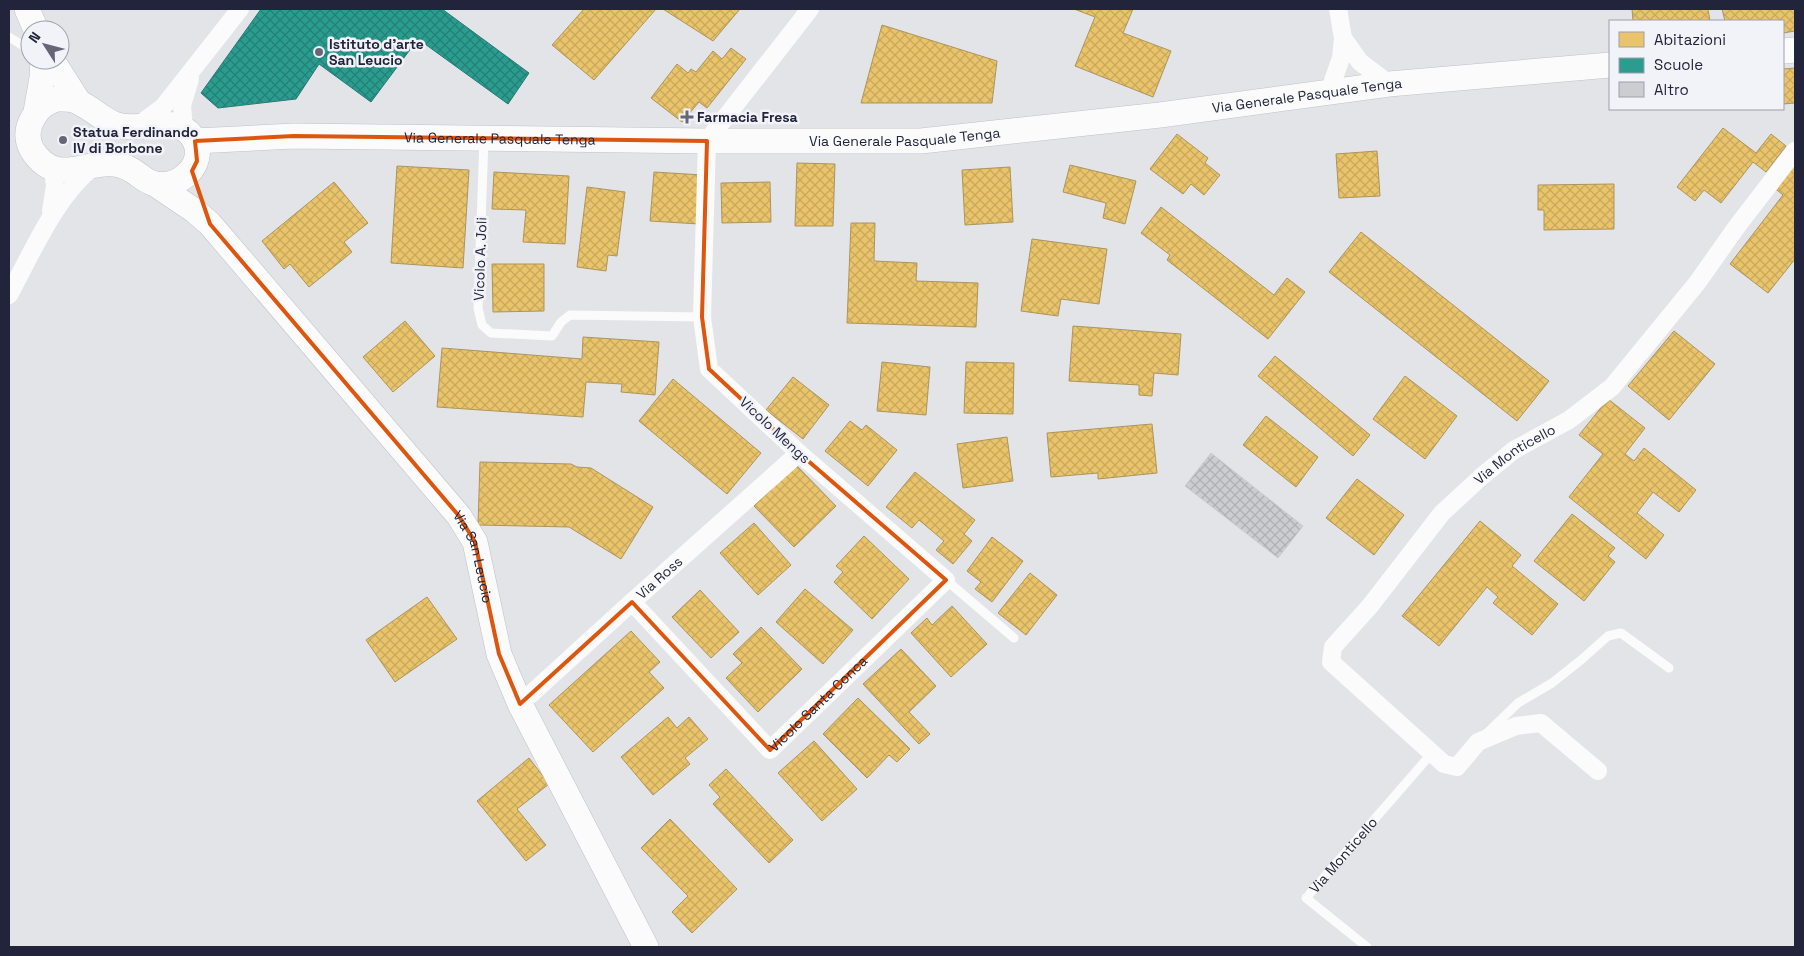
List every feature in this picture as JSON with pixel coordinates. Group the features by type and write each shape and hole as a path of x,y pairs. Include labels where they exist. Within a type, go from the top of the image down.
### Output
{"street":[{"path":"136,128 163,108 240,9"},
{"path":"707,141 810,9"},
{"path":"1329,92 1341,58 1343,38 1338,9"},
{"path":"1343,38 1360,62 1389,84"},
{"path":"155,184 166,184 181,179 192,171 197,161 182,105 185,91 200,61"},
{"name":"Via Generale Pasquale Tenga","path":"78,101 108,122 124,127 136,128 169,123 189,135 707,141 921,141 1160,115 1389,84 1609,65"},
{"path":"42,70 42,78 24,126 31,148 38,159 54,170 75,170 96,164"},
{"path":"58,70 78,101"},
{"path":"24,126 46,102 56,99 78,101"},
{"name":"Vicolo Mengs","path":"707,141 702,317 709,369 799,453 946,580"},
{"name":"Via Monticello","path":"1598,771 1541,723 1516,726 1478,742 1457,766 1444,764 1331,662 1333,647 1370,606 1442,513 1480,477 1514,450 1569,420 1612,387 1697,283 1738,225 1795,151"},
{"path":"9,295 49,221 70,188 96,164"},
{"name":"Via San Leucio","path":"96,164 108,164 130,169 195,211 210,224 459,516 475,542 499,654 520,704 646,947"},
{"path":"49,221 54,198 54,170"},
{"name":"Via San Leucio","path":"192,171 196,191 210,224"},
{"name":"Via Ross","path":"520,704 799,453"},
{"name":"Vicolo Santa Conca","path":"632,602 770,750 946,580"}],"lane":[{"path":"9,37 20,44"},
{"name":"Vicolo A. Joli","path":"484,139 478,308 482,325 491,333 552,336 561,322 570,315 702,317"},
{"name":"Vicolo Mengs","path":"946,580 1014,638"},
{"name":"Via Monticello","path":"1478,742 1518,703 1552,683 1608,636 1621,633 1670,668"},
{"name":"Via Monticello","path":"1367,947 1306,898 1432,753"}],"highlighted area":[{"path":"294,136 707,141 702,317 709,369 799,453 946,580 770,750 632,602 520,704 499,654 475,542 459,516 210,224 192,171 197,161 195,141"}],"building: Abitazioni":[{"path":"584,9 656,9 594,80 552,45"},
{"path":"663,9 740,9 713,41"},
{"path":"1074,9 1133,9 1123,33 1171,51 1153,97 1075,66 1095,17"},
{"path":"1632,9 1708,9 1710,20 1633,20"},
{"path":"1722,9 1795,9 1795,31 1784,33 1784,20 1725,20"},
{"path":"882,25 997,61 992,103 861,103"},
{"path":"731,48 746,59 707,108 699,102 682,122 651,98 677,64 688,73 691,69 696,72 713,51 722,59"},
{"path":"1795,68 1795,103 1784,104 1784,69"},
{"path":"1723,128 1756,153 1771,134 1786,146 1766,172 1753,162 1721,203 1704,190 1695,201 1677,187"},
{"path":"1177,134 1208,158 1205,163 1220,175 1204,195 1191,184 1183,194 1150,169"},
{"path":"1377,151 1380,196 1339,198 1336,154"},
{"path":"1795,156 1795,259 1768,293 1730,264 1783,195 1772,186"},
{"path":"797,163 835,164 833,226 795,226"},
{"path":"1070,165 1136,181 1125,224 1103,218 1106,203 1063,192"},
{"path":"397,166 469,170 463,268 391,263"},
{"path":"1010,167 1013,222 965,225 962,170"},
{"path":"494,172 569,176 565,244 523,242 526,210 492,209"},
{"path":"654,172 702,175 699,224 650,221"},
{"path":"334,182 368,223 344,242 352,252 309,287 290,264 284,269 262,241"},
{"path":"770,182 771,222 722,223 721,183"},
{"path":"1614,184 1614,229 1544,230 1544,210 1538,210 1538,185"},
{"path":"587,187 625,192 617,256 608,255 606,271 577,267"},
{"path":"1161,207 1274,295 1287,278 1305,292 1268,339 1167,260 1170,255 1141,233"},
{"path":"851,223 875,223 874,261 917,263 916,281 978,283 976,327 847,323"},
{"path":"1361,232 1549,381 1517,421 1329,272"},
{"path":"1032,239 1107,249 1099,304 1061,299 1058,316 1021,311"},
{"path":"492,264 544,264 544,311 493,312"},
{"path":"405,321 435,356 393,392 363,357"},
{"path":"1073,326 1181,334 1178,375 1154,373 1152,396 1139,395 1139,385 1069,381"},
{"path":"1674,331 1715,364 1669,420 1628,386"},
{"path":"583,337 659,342 655,395 621,392 622,384 586,382 583,417 437,407 442,348 582,359"},
{"path":"1275,356 1370,435 1353,456 1258,376"},
{"path":"882,362 930,367 926,415 877,411"},
{"path":"966,362 1014,363 1013,414 964,413"},
{"path":"1405,376 1457,416 1425,459 1373,419"},
{"path":"793,377 829,405 803,439 766,410"},
{"path":"673,379 761,453 727,494 639,421"},
{"path":"1608,399 1645,428 1625,454 1634,461 1644,448 1696,490 1679,512 1653,492 1637,513 1664,535 1646,559 1569,497 1603,454 1579,435"},
{"path":"1266,416 1318,457 1296,487 1243,445"},
{"path":"850,421 862,430 866,425 897,450 868,486 825,451"},
{"path":"1152,424 1157,473 1098,479 1098,473 1051,477 1047,433"},
{"path":"1007,437 1013,481 963,488 957,444"},
{"path":"480,462 571,464 577,467 591,468 653,507 621,559 569,527 478,525"},
{"path":"796,465 836,506 794,547 754,506"},
{"path":"915,472 975,520 964,534 972,541 953,564 936,550 944,541 919,520 912,528 886,507"},
{"path":"1357,479 1404,515 1374,555 1326,518"},
{"path":"1572,514 1615,548 1608,556 1615,562 1584,601 1534,561"},
{"path":"1480,521 1521,555 1512,566 1558,604 1532,635 1493,603 1498,597 1487,587 1439,646 1402,616"},
{"path":"754,523 791,565 758,595 720,553"},
{"path":"864,536 909,579 872,619 834,582 843,572 836,566"},
{"path":"992,537 1023,561 992,602 975,589 981,582 967,571"},
{"path":"1030,573 1057,595 1026,635 998,613"},
{"path":"805,589 853,630 823,664 776,622"},
{"path":"700,590 739,632 711,658 672,617"},
{"path":"427,597 457,639 395,682 366,640"},
{"path":"952,606 987,644 951,677 911,633 927,618 932,625"},
{"path":"761,627 802,669 758,712 726,678 742,663 733,654"},
{"path":"631,631 660,662 649,672 664,688 593,752 549,705"},
{"path":"901,649 936,686 909,712 930,734 919,744 863,684"},
{"path":"858,698 910,749 897,762 889,755 867,778 823,734"},
{"path":"668,717 677,728 689,717 708,739 685,758 690,764 653,795 621,757"},
{"path":"814,741 857,789 822,821 778,773"},
{"path":"529,758 549,784 517,809 546,845 526,861 477,801"},
{"path":"726,769 793,840 769,863 713,804 720,797 709,785"},
{"path":"670,819 737,889 692,933 672,912 688,896 641,848"}],"building: Scuole":[{"name":"Istituto d'arte San Leucio","path":"261,9 442,9 529,73 508,104 418,39 371,102 319,64 296,99 218,108 201,93"}],"building: Altro":[{"path":"1211,453 1303,526 1278,558 1185,486"}],"place":[{"name":"Istituto d'arte San Leucio","path":"319,52"},
{"name":"Farmacia Fresa","path":"687,117"},
{"name":"Statua Ferdinando IV di Borbone","path":"63,140"}]}
